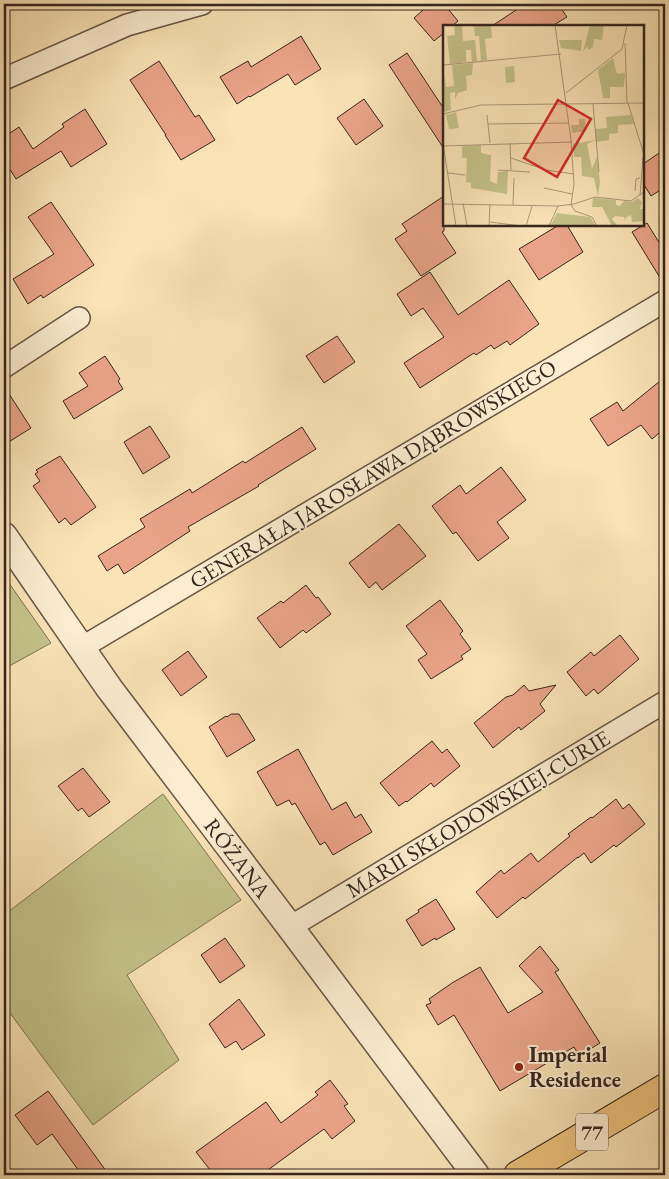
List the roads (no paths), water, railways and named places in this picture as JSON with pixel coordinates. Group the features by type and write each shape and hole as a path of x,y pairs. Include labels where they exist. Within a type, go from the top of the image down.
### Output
{"main road":[{"name":"77","path":"518,1175 665,1088"}],"street":[{"path":"4,79 128,25 202,4"},
{"name":"GENERAŁA JAROSŁAWA DĄBROWSKIEGO","path":"81,648 665,301"},
{"path":"4,367 79,318"},
{"name":"RÓŻANA","path":"4,536 115,696 476,1175"},
{"name":"MARII SKŁODOWSKIEJ-CURIE","path":"290,926 665,702"}],"place":[{"name":"Imperial Residence","path":"519,1067"}]}
